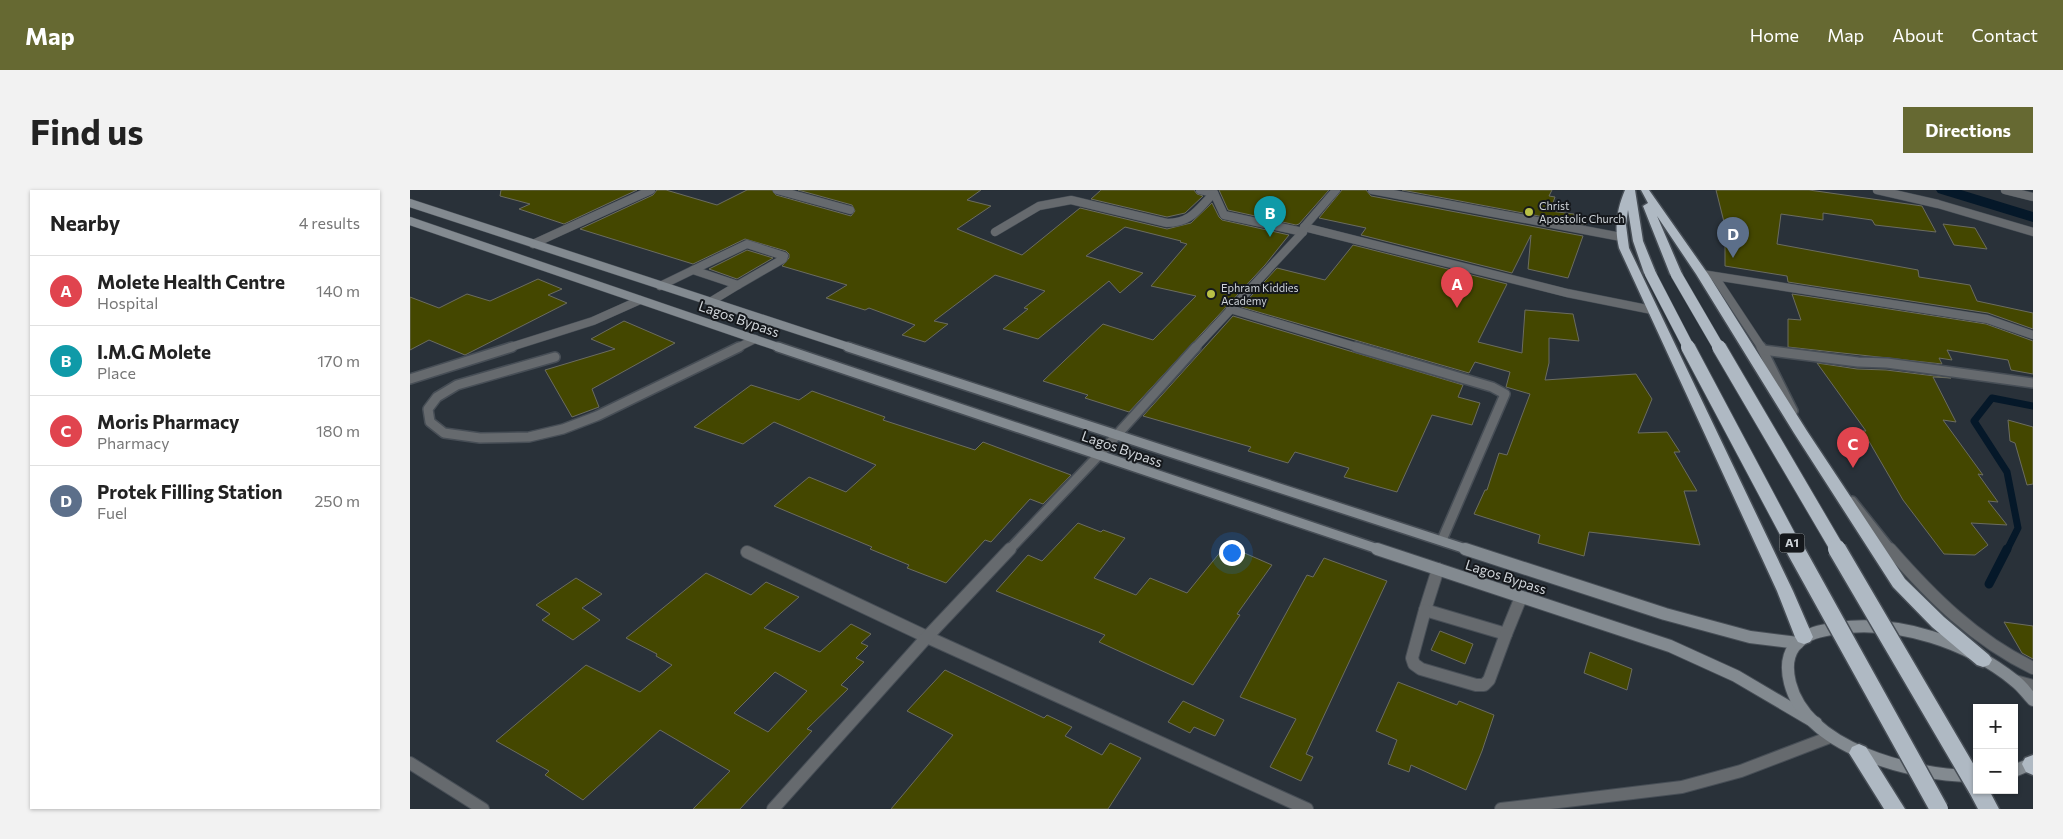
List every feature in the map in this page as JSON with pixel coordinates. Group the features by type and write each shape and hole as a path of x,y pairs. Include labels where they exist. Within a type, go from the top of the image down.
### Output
{"highway":[{"path":"1630,190 1622,208 1621,237 1633,271 1776,573 1801,640"},
{"name":"A1","path":"1630,190 1630,203 1638,241 1650,273 1779,520 1939,809"},
{"path":"1645,191 1708,275 1804,437 1900,583 1938,622 1983,660"},
{"name":"A1","path":"1645,191 1648,205 1676,274 1973,782"},
{"path":"1859,753 1895,809"},
{"name":"A1","path":"1980,794 1989,809"}],"main road":[{"name":"Lagos Bypass","path":"410,203 1712,628 1750,637 1801,640"},
{"name":"Lagos Bypass","path":"410,221 1098,456 1670,646 1705,660 1736,676 1816,723"},
{"path":"1973,775 1921,770 1886,762 1859,753 1830,737 1804,711 1792,692 1787,668 1792,650 1801,640 1844,626 1892,628 1954,646 1983,660 2015,681 2033,700"},
{"path":"2018,769 2033,764"}],"street":[{"path":"533,244 651,190"},
{"path":"777,190 850,210"},
{"path":"1200,190 1214,192"},
{"path":"772,809 927,637 1098,456 1336,190"},
{"path":"1372,190 1621,237"},
{"path":"1878,190 1938,204 2033,232"},
{"path":"2005,190 2033,197"},
{"path":"1214,192 1224,215 1303,229 1567,293 1652,310"},
{"path":"995,232 1039,204 1057,200 1071,200 1167,222 1181,223 1187,220 1214,192"},
{"path":"660,286 742,244 784,256 783,259 710,302"},
{"path":"693,270 738,285"},
{"path":"1708,275 1987,319 2033,335"},
{"path":"1708,275 1763,350 1804,437 1872,527 1933,596 1977,634 2017,661 2033,668"},
{"path":"410,379 575,327 618,311 640,300"},
{"path":"1230,310 1492,387 1505,394 1442,540"},
{"path":"555,357 457,385 436,397 428,409 430,422 444,433 480,438 529,437 563,429 597,416 755,339"},
{"path":"1763,350 1858,362 1887,362 2033,384"},
{"path":"747,552 927,637 1308,809"},
{"path":"1438,569 1412,658 1414,664 1421,669 1476,685 1484,685 1489,680 1521,597"},
{"path":"1425,610 1506,634"},
{"path":"2015,681 2033,686"},
{"path":"1500,809 1682,787 1741,771 1830,737"},
{"path":"410,763 483,809"}],"building":[{"path":"501,190 637,190 564,224 519,209 530,204 500,196"},
{"path":"657,190 666,190 717,205 747,190 772,190 776,195 851,216 855,211 852,205 798,190 981,190 967,200 991,206 957,229 1022,255 1080,208 1167,229 1191,223 1212,203 1222,220 1289,235 1265,265 1129,412 1085,398 1088,395 1043,381 1103,324 1153,340 1196,296 1151,286 1187,244 1181,241 1125,227 1086,256 1143,273 1120,293 1109,281 1038,339 1003,329 1028,309 1024,308 1045,291 995,275 934,321 948,324 925,342 902,335 915,325 869,308 865,310 826,298 847,285 782,266 789,258 789,254 786,251 745,239 693,264 580,229 653,195"},
{"path":"1101,190 1194,190 1197,194 1203,196 1185,213 1167,217 1091,199"},
{"path":"1219,190 1329,190 1296,225 1228,210"},
{"path":"1342,190 1366,190 1371,196 1583,236 1568,278 1528,269 1531,235 1512,273 1361,235 1366,228 1319,218"},
{"path":"1402,190 1552,190 1549,196 1555,197 1550,211 1574,214 1574,219 1588,220 1586,225"},
{"path":"1716,190 1809,190 1922,206 1936,232 1875,225 1872,220 1823,213 1823,220 1781,214 1777,244 1918,270 1919,277 1970,285 1977,301 2033,313 2033,329 1988,313 1788,282 1787,276 1725,266 1725,226"},
{"path":"1943,224 1975,228 1987,249 1954,245"},
{"path":"1353,245 1507,284 1478,342 1522,353 1525,310 1573,314 1579,341 1549,338 1549,363 1545,380 1636,374 1652,399 1638,433 1667,432 1680,452 1674,452 1697,491 1684,491 1700,545 1589,532 1584,556 1538,543 1540,535 1474,514 1485,490 1487,490 1499,453 1507,455 1530,394 1506,387 1510,372 1475,362 1469,373 1241,307 1277,268 1325,280"},
{"path":"747,250 773,258 737,279 709,269"},
{"path":"538,279 562,289 548,295 567,303 465,355 429,340 410,350 410,297 439,308 467,294 490,301"},
{"path":"1792,294 1986,324 2033,341 2033,374 2011,370 2008,360 1947,350 1952,360 1939,358 1942,364 1788,347 1788,319 1801,320"},
{"path":"1233,316 1463,385 1458,397 1480,403 1472,425 1432,415 1397,492 1344,477 1349,468 1295,452 1288,463 1248,451 1251,447 1143,416"},
{"path":"624,321 675,343 592,389 599,407 572,417 545,370 615,349 591,339"},
{"path":"1817,363 1857,369 1886,370 1951,378 1933,377 1956,422 1943,420 1983,475 1978,474 1998,502 1988,501 2007,525 1971,523 1988,545 1975,555 1944,554 1903,500 1863,431 1866,431"},
{"path":"751,385 799,400 812,391 885,417 883,420 975,450 983,442 1071,475 1043,504 1030,499 991,542 985,540 946,583 907,568 909,565 870,549 872,547 774,506 809,477 846,492 876,465 774,422 743,444 694,427"},
{"path":"2008,420 2033,427 2033,484 2027,485 2015,443 2010,441"},
{"path":"1078,523 1101,532 1103,530 1125,538 1094,578 1136,595 1150,578 1187,593 1226,545 1272,565 1237,614 1240,615 1193,685 1099,642 1105,635 996,591 1028,555 1042,561"},
{"path":"1324,558 1387,581 1306,754 1313,757 1301,781 1270,767 1296,719 1240,697 1307,575 1313,577"},
{"path":"706,573 751,595 766,582 799,597 764,628 820,652 851,624 871,634 861,643 868,646 856,658 864,662 841,685 848,689 807,729 812,731 740,809 693,809 730,771 660,730 583,800 545,775 549,771 496,741 586,665 640,692 672,665 656,656 657,654 626,638","holes":["775,672 807,691 768,732 734,713"]},
{"path":"576,578 602,594 582,608 600,620 573,640 542,620 550,614 536,605"},
{"path":"2004,622 2033,626 2033,659 2022,653"},
{"path":"1440,631 1473,644 1465,664 1431,650"},
{"path":"1590,652 1632,669 1627,690 1584,673"},
{"path":"945,670 1044,718 1047,715 1072,727 1065,736 1102,755 1110,743 1141,758 1108,809 891,809 953,735 907,711"},
{"path":"1398,682 1457,705 1459,701 1494,715 1466,790 1411,765 1409,772 1388,764 1397,740 1376,731"},
{"path":"1183,701 1224,720 1215,736 1194,727 1190,733 1168,722"}],"waterway":[{"path":"1944,190 2033,217"},
{"path":"2007,550 2018,528 2007,472 1974,421 1992,398 2033,406"},
{"path":"1989,584 2007,549"}],"place":[{"name":"Christ Apostolic Church","path":"1529,212"},
{"name":"I.M.G Molete","path":"1270,237"},
{"name":"Protek Filling Station","path":"1733,258"},
{"name":"Ephram Kiddies Academy","path":"1211,294"},
{"name":"Molete Health Centre","path":"1457,308"},
{"name":"Moris Pharmacy","path":"1853,468"}]}
